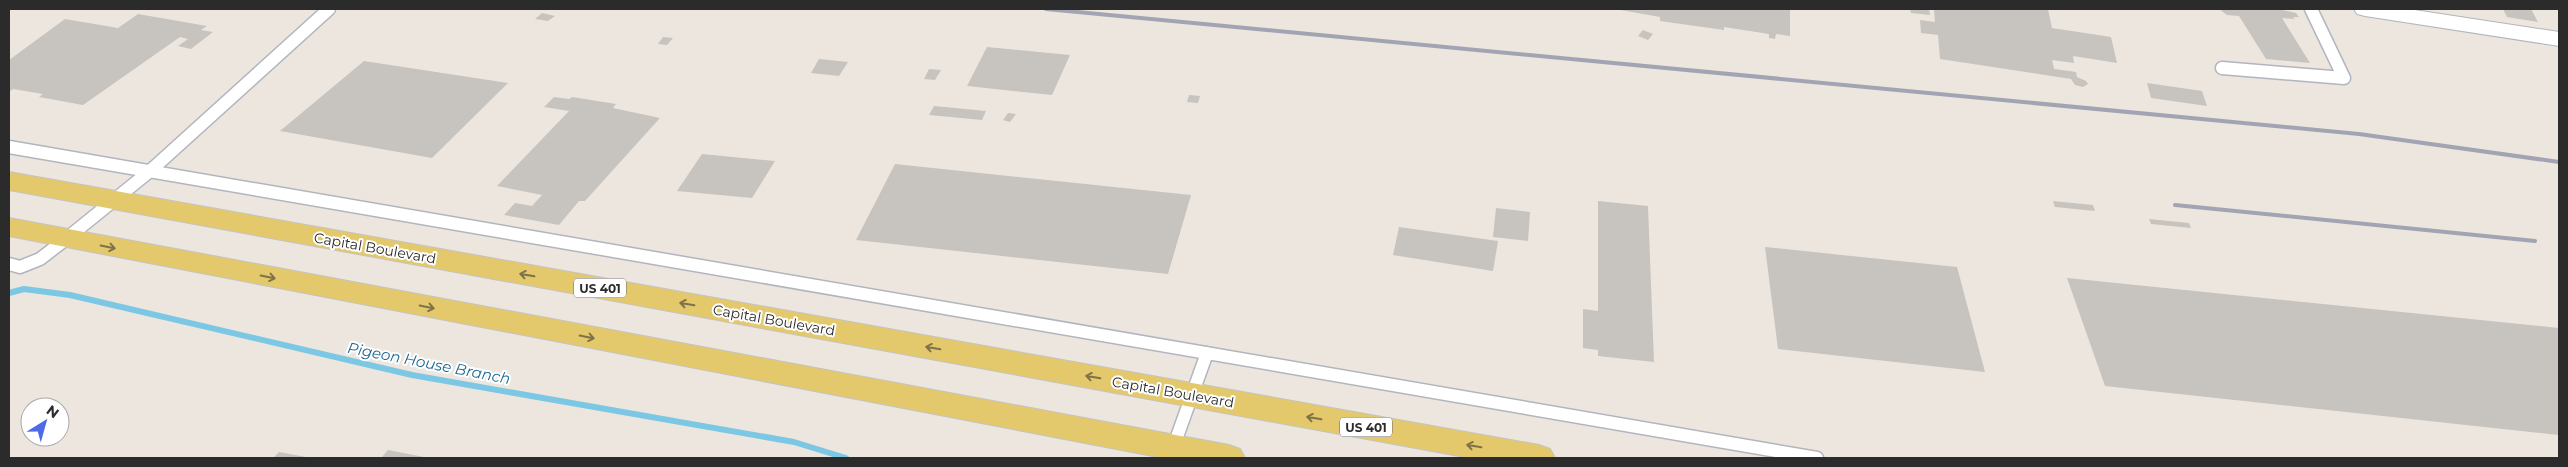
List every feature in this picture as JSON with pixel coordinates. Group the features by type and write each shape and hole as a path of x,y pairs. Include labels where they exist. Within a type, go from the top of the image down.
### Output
{"main road":[{"name":"Capital Boulevard","path":"9,181 1539,458"},
{"path":"9,227 1228,458"}],"street":[{"path":"2365,9 2559,39"}],"lane":[{"path":"9,264 20,267 40,258 115,200 150,171 329,9"},
{"path":"2222,68 2344,78 2311,9"},
{"path":"9,147 1817,458"},
{"path":"1173,448 1207,353"}],"building":[{"path":"1615,9 1790,9 1790,36 1776,34 1775,39 1769,38 1769,34 1724,27 1724,30 1660,21 1660,17"},
{"path":"1910,9 1929,9 1930,15 1911,13"},
{"path":"1934,9 2048,9 2052,28 2111,37 2117,63 2073,56 2074,63 2052,60 2054,69 2076,72 2077,77 2088,84 2083,87 2075,85 2071,79 1940,59 1938,35 1921,33 1920,20 1935,22"},
{"path":"2219,9 2278,9 2296,13 2299,17 2293,17 2295,19 2282,18 2310,63 2266,59 2239,16 2227,15"},
{"path":"2503,9 2531,9 2538,22 2507,17"},
{"path":"542,13 555,16 548,21 535,19"},
{"path":"138,14 207,26 201,30 213,32 191,49 178,46 188,39 180,37 83,105 39,97 43,94 13,89 9,92 9,60 65,19 118,28"},
{"path":"1643,30 1653,34 1648,40 1638,36"},
{"path":"663,37 673,38 667,45 658,44"},
{"path":"987,47 1070,55 1052,95 967,86"},
{"path":"819,59 848,62 839,76 811,73"},
{"path":"364,61 508,83 432,158 280,131"},
{"path":"929,69 941,70 935,80 924,79"},
{"path":"2147,83 2202,91 2207,106 2151,98"},
{"path":"1189,95 1200,96 1198,103 1187,102"},
{"path":"554,97 569,99 572,97 616,104 613,108 660,118 585,201 579,201 559,225 504,215 515,203 532,206 542,195 497,186 569,111 544,107"},
{"path":"934,106 986,111 982,120 929,115"},
{"path":"1008,113 1016,114 1010,122 1003,120"},
{"path":"702,154 775,161 752,198 677,191"},
{"path":"895,164 1191,195 1168,274 856,240"},
{"path":"1598,201 1648,206 1654,362 1598,356 1598,350 1583,348 1583,309 1598,311"},
{"path":"2053,201 2093,205 2095,211 2055,207"},
{"path":"1496,208 1530,212 1528,241 1493,237"},
{"path":"2149,219 2189,223 2191,228 2151,224"},
{"path":"1399,227 1498,241 1493,271 1393,255"},
{"path":"1765,247 1957,267 1985,372 1778,349"},
{"path":"2067,278 2559,328 2559,435 2105,386"},
{"path":"388,450 424,457 381,458"},
{"path":"279,452 306,457 306,458 273,458"}],"waterway":[{"name":"Pigeon House Branch","path":"9,293 24,289 70,295 412,375 794,442 846,458"}],"railway":[{"path":"1046,9 2359,134 2559,162"},
{"path":"2175,205 2535,241"}]}
